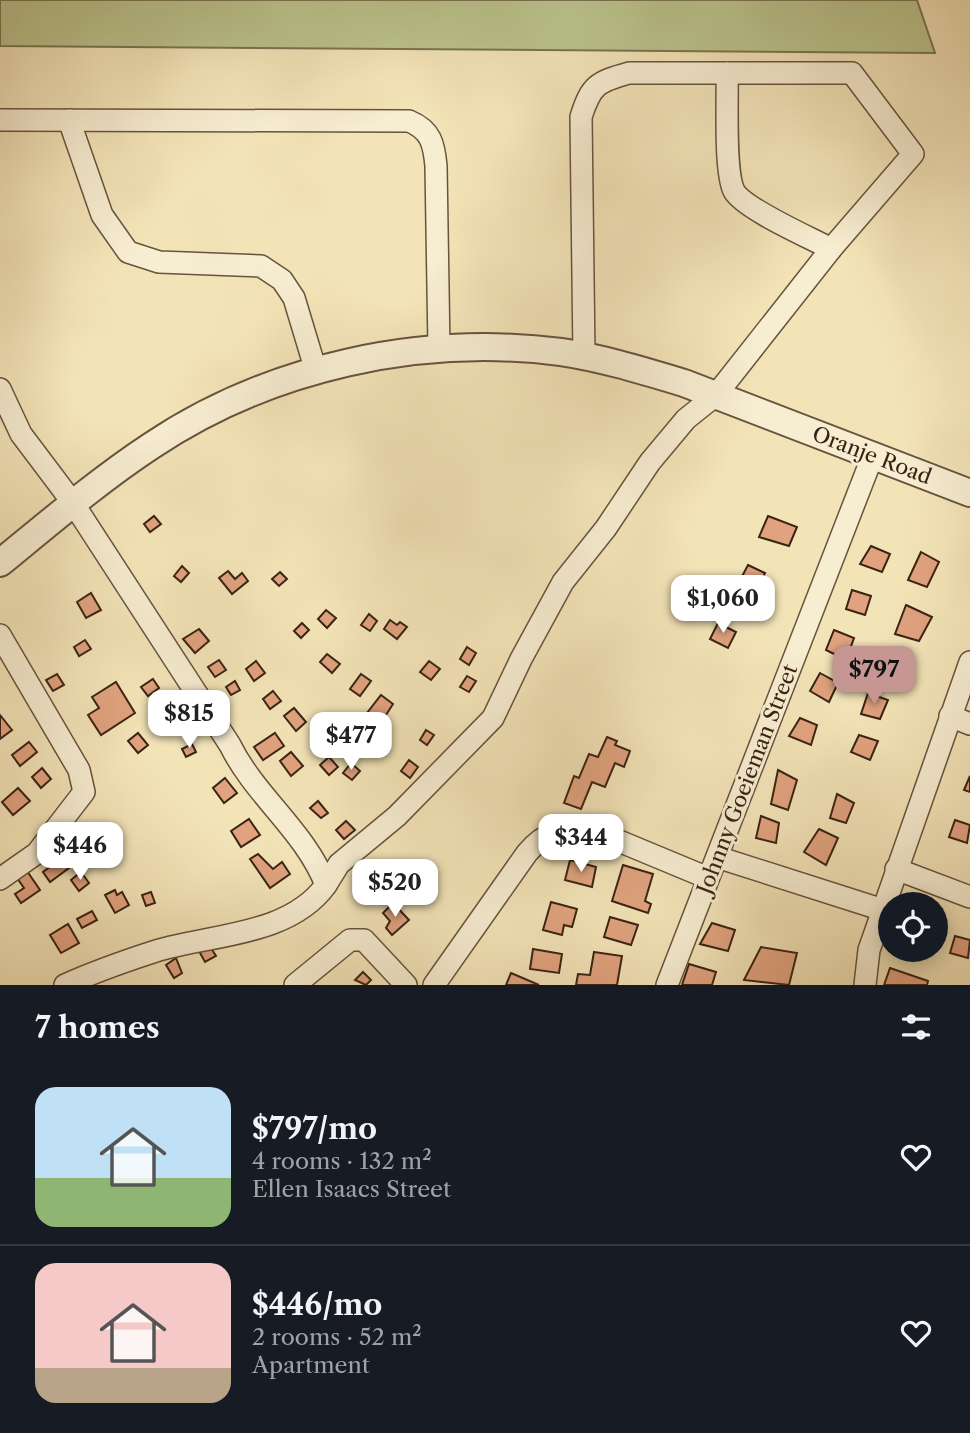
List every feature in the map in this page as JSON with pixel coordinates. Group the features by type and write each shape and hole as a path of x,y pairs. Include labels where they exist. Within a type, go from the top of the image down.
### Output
{"street":[{"path":"65,985 157,951 258,928 312,904 339,864 397,816 493,718 521,659 563,582 606,528 650,462 686,419 716,395 831,249 913,154 852,73 629,73 606,80 589,91 582,117 584,357"},
{"path":"727,73 729,167 735,191 753,208 831,249"},
{"path":"0,120 409,121 422,126 434,142 436,166 439,349"},
{"path":"69,120 102,215 128,252 159,262 261,266 282,280 294,298 316,371"},
{"name":"Oranje Road","path":"0,563 73,503 151,446 212,410 262,389 316,371 352,362 439,349 494,347 584,357 644,371 716,395 970,493"},
{"path":"0,389 21,434 73,503 230,745 243,771 317,862 326,885"},
{"name":"Johnny Goeieman Street","path":"667,985 873,455"},
{"path":"0,635 79,770 84,792 37,853 0,880"},
{"path":"889,892 970,662"},
{"path":"950,716 970,724"},
{"path":"434,985 527,853 545,834 559,830 590,829 708,878"},
{"path":"717,857 878,908"},
{"path":"896,869 970,897"},
{"path":"865,985 869,950 878,924"},
{"path":"295,985 349,940 364,940 406,985"},
{"path":"447,965 457,985"}],"green space":[{"path":"0,0 917,0 935,53 0,46"}],"building":[{"path":"154,516 161,524 150,532 144,524"},
{"path":"768,516 797,527 789,546 759,537"},
{"path":"871,546 890,554 882,572 860,564"},
{"path":"921,552 939,562 927,587 908,580"},
{"path":"748,565 765,573 756,591 739,582"},
{"path":"182,566 189,573 181,582 174,576"},
{"path":"228,571 235,579 242,573 248,581 232,594 219,578"},
{"path":"280,572 287,579 279,586 272,579"},
{"path":"852,590 871,596 865,615 846,609"},
{"path":"91,593 101,610 86,618 77,602"},
{"path":"906,605 932,617 919,641 895,634"},
{"path":"326,610 336,618 327,628 318,619"},
{"path":"369,614 377,621 370,631 361,625"},
{"path":"390,620 407,627 397,639 384,629"},
{"path":"302,623 309,630 301,638 294,631"},
{"path":"718,623 736,632 728,648 710,639"},
{"path":"199,629 209,641 195,653 183,639"},
{"path":"834,630 854,638 846,660 826,650"},
{"path":"85,640 91,649 79,656 74,647"},
{"path":"467,647 476,653 469,665 460,659"},
{"path":"892,648 911,655 904,677 883,667"},
{"path":"327,654 340,664 332,673 320,662"},
{"path":"219,660 226,670 215,677 208,667"},
{"path":"256,661 265,673 254,681 246,669"},
{"path":"429,661 440,669 431,680 420,672"},
{"path":"820,673 838,683 829,702 810,691"},
{"path":"57,674 64,685 53,691 46,680"},
{"path":"361,674 371,681 360,696 350,689"},
{"path":"467,676 476,681 469,692 460,687"},
{"path":"153,679 159,688 148,696 141,687"},
{"path":"235,681 240,690 231,695 226,687"},
{"path":"116,682 135,713 101,735 88,715 99,708 92,697"},
{"path":"273,691 281,701 270,709 263,699"},
{"path":"868,693 888,700 880,719 861,714"},
{"path":"381,695 393,704 386,715 376,719 367,713"},
{"path":"294,708 306,722 296,731 284,716"},
{"path":"176,713 182,722 168,732 162,723"},
{"path":"0,715 12,730 0,739"},
{"path":"800,718 817,725 811,745 789,736"},
{"path":"426,730 434,735 427,745 420,740"},
{"path":"138,733 148,745 138,753 128,741"},
{"path":"275,733 284,746 263,760 254,747"},
{"path":"859,735 878,741 870,760 851,752"},
{"path":"607,737 617,741 615,745 630,751 624,767 615,763 605,787 592,782 581,809 564,803 574,776 579,778 589,754 598,757"},
{"path":"29,742 37,752 20,766 12,755"},
{"path":"192,744 196,752 186,757 182,749"},
{"path":"291,752 303,766 291,776 280,761"},
{"path":"329,757 338,767 329,775 320,765"},
{"path":"409,760 418,767 410,778 401,771"},
{"path":"351,763 360,771 352,780 343,773"},
{"path":"42,768 51,779 41,788 32,777"},
{"path":"778,770 797,780 788,810 771,804"},
{"path":"970,776 970,792 964,790"},
{"path":"225,778 237,793 224,803 213,788"},
{"path":"18,788 30,801 13,815 2,802"},
{"path":"837,794 854,803 846,823 830,818"},
{"path":"318,801 328,813 321,818 310,808"},
{"path":"761,816 779,823 776,843 756,838"},
{"path":"249,819 260,835 241,847 231,831"},
{"path":"955,820 970,825 967,843 949,837"},
{"path":"346,821 355,830 344,839 336,830"},
{"path":"819,829 838,838 826,865 804,852"},
{"path":"258,854 273,869 282,862 290,874 270,888 250,859"},
{"path":"62,858 69,868 50,882 43,872"},
{"path":"570,860 596,867 592,887 565,880"},
{"path":"623,865 653,874 645,901 651,904 648,913 612,901"},
{"path":"27,871 40,890 21,903 15,894 24,888 17,878"},
{"path":"81,872 89,883 79,891 71,880"},
{"path":"115,890 117,895 122,892 129,905 115,913 105,895"},
{"path":"151,892 155,903 146,906 142,895"},
{"path":"551,902 577,909 572,927 564,925 562,935 543,930"},
{"path":"393,903 409,920 392,935 386,928 390,921 383,913"},
{"path":"92,911 97,920 82,928 77,919"},
{"path":"610,917 638,925 631,945 604,937"},
{"path":"712,923 735,930 728,951 700,944"},
{"path":"68,924 79,943 61,953 50,935"},
{"path":"955,936 970,940 968,958 950,953"},
{"path":"209,945 216,956 205,962 199,951"},
{"path":"761,947 797,953 789,985 744,980"},
{"path":"533,949 562,954 559,973 530,969"},
{"path":"594,952 622,956 617,985 576,985 578,974 590,975"},
{"path":"176,958 182,973 174,978 166,965"},
{"path":"689,964 716,972 712,985 682,985"},
{"path":"890,968 928,981 927,985 884,985"},
{"path":"363,972 371,980 366,985 355,980"},
{"path":"511,973 539,985 506,985"}]}
